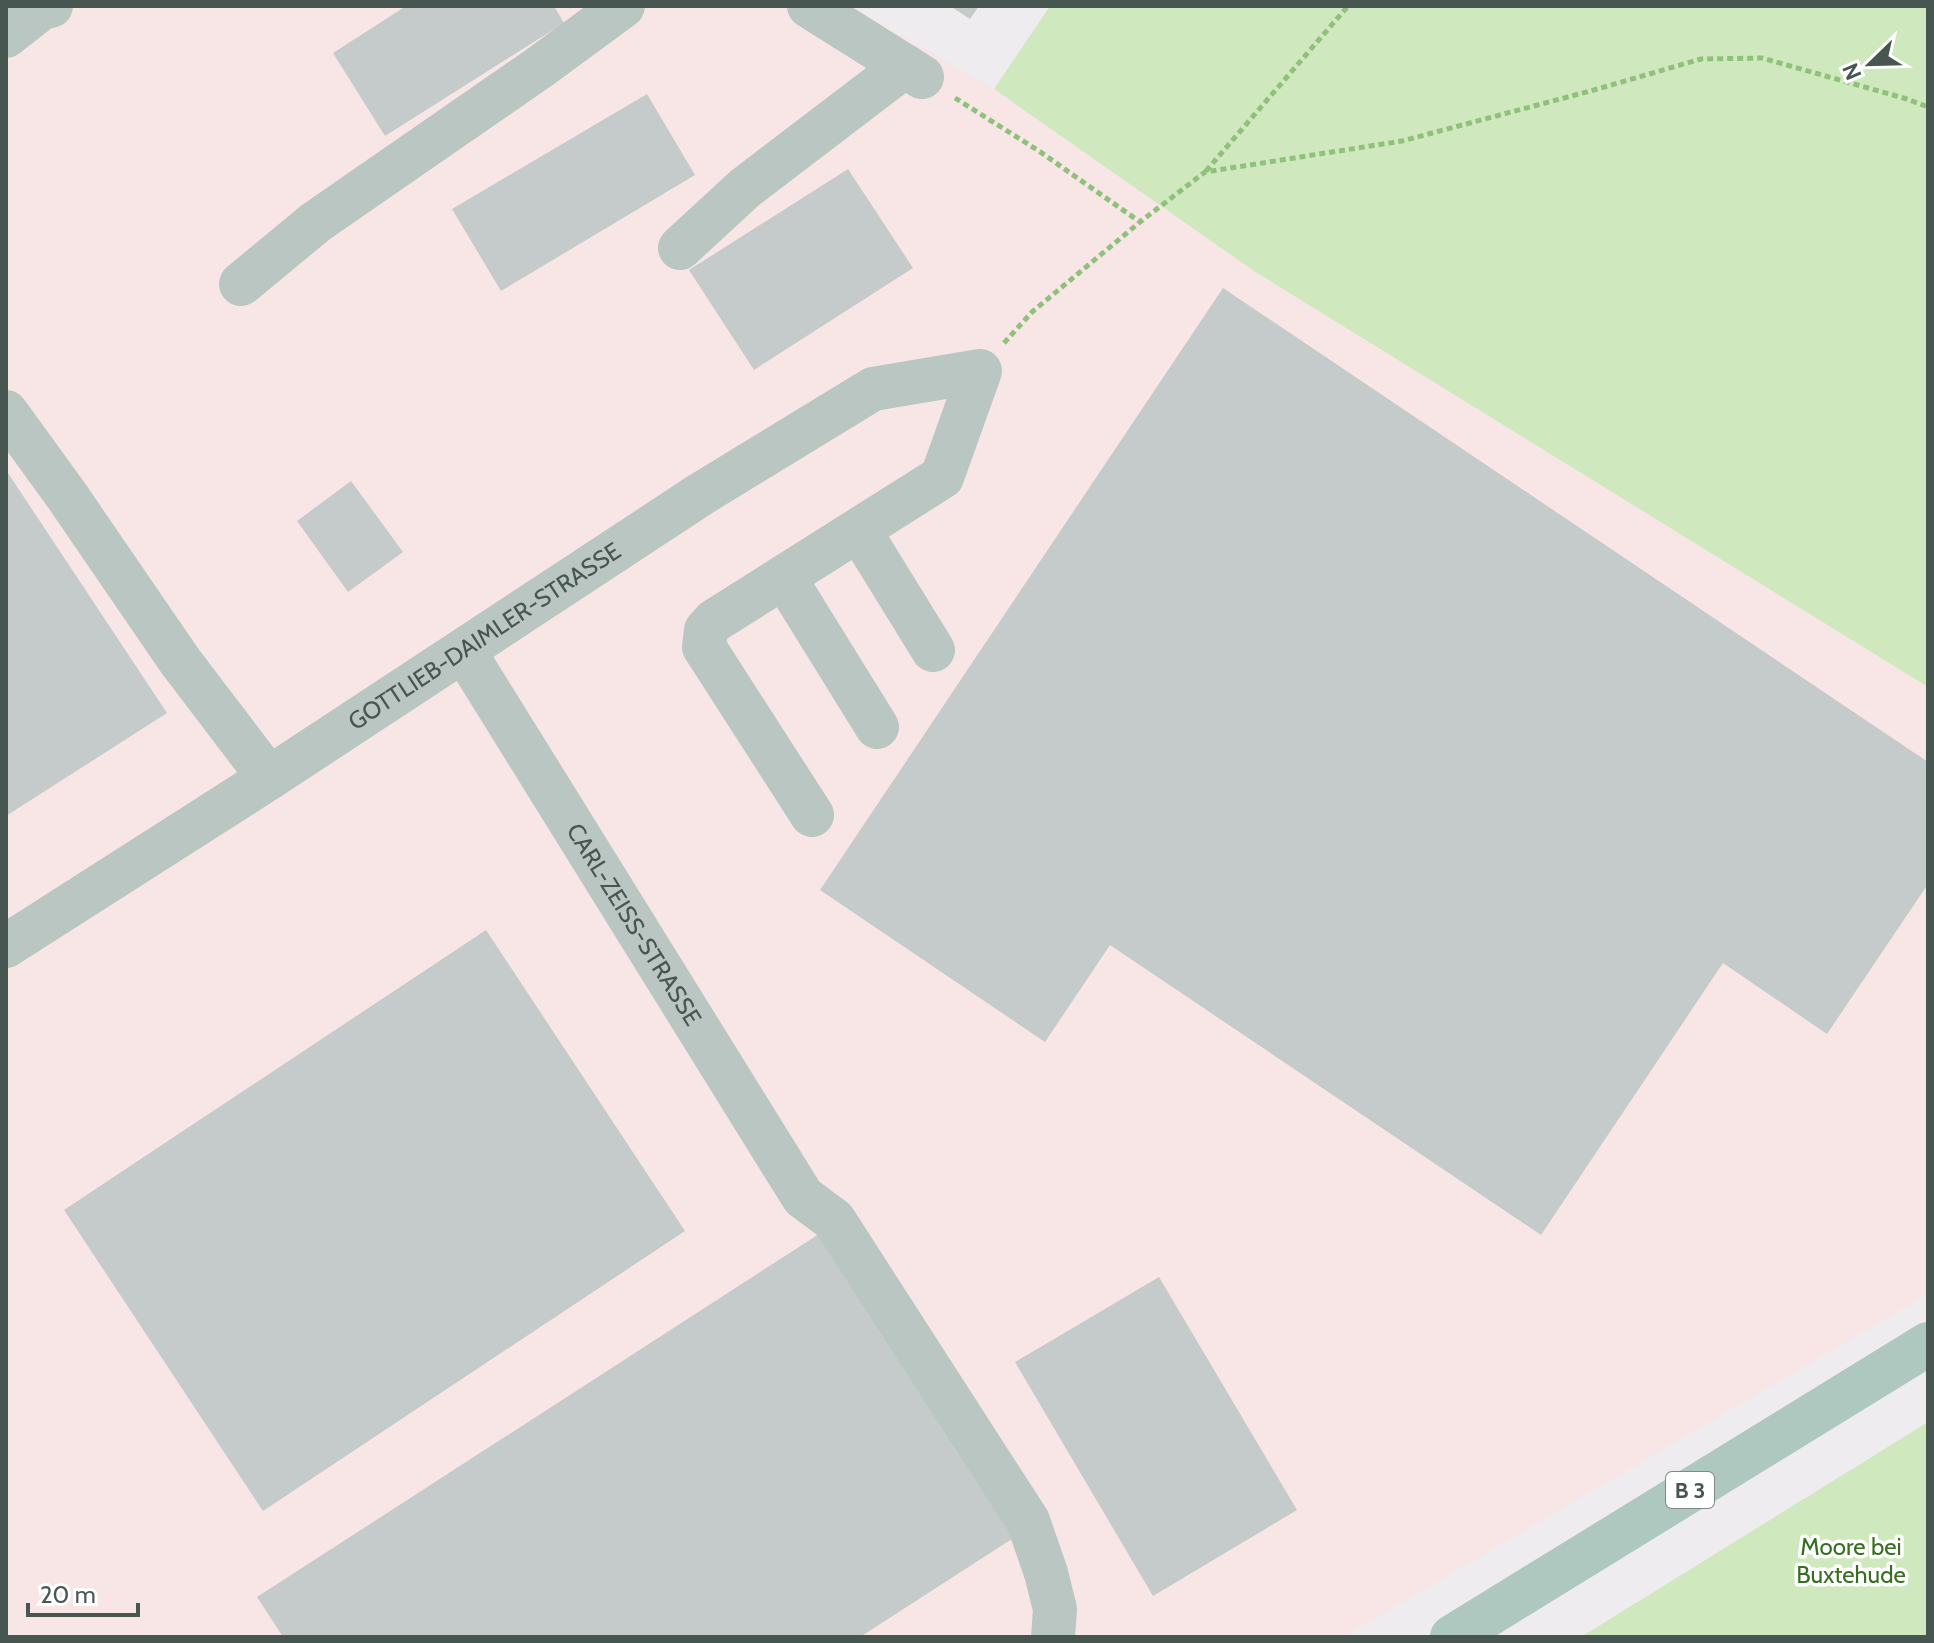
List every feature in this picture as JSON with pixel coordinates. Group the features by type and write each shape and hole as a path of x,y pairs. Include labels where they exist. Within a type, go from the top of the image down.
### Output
{"main road":[{"name":"B 3","path":"1452,1637 1928,1344"}],"street":[{"path":"6,36 43,7 51,6"},
{"path":"241,284 316,222 623,6"},
{"path":"680,248 745,188 914,71 809,6"},
{"path":"812,815 704,647 706,630 714,621 942,477 980,371"},
{"name":"GOTTLIEB-DAIMLER-STRASSE","path":"6,946 269,778 701,494 873,389 980,371"},
{"path":"6,412 180,661 269,778"},
{"path":"859,530 933,650"},
{"path":"784,577 877,727"},
{"name":"CARL-ZEISS-STRASSE","path":"464,651 803,1197 834,1220 1028,1521 1055,1609 1053,1637"}],"path":[{"path":"980,371 1032,312 1205,172 1348,6"},
{"path":"1205,172 1402,141 1701,59 1762,58 1928,107"},
{"path":"914,71 1039,151 1140,222"}],"shaded area":[{"path":"6,6 851,6 994,89 1254,271 1928,687 1928,1294 1343,1637 6,1637"}],"green space":[{"path":"1050,6 1928,6 1928,687 1254,271 994,89"},
{"name":"Moore bei Buxtehude","path":"1928,1422 1928,1637 1581,1637"}],"building":[{"path":"406,6 554,6 564,23 385,136 333,53"},
{"path":"950,6 979,6 970,19"},
{"path":"647,94 695,175 501,291 452,209"},
{"path":"848,169 913,268 754,370 689,270"},
{"path":"1223,288 1928,762 1928,884 1827,1034 1723,963 1541,1235 1110,945 1045,1042 820,890"},
{"path":"6,470 167,713 6,816"},
{"path":"351,481 403,552 348,592 297,521"},
{"path":"486,930 685,1231 263,1511 64,1210"},
{"path":"819,1234 1015,1537 860,1637 283,1637 257,1597"},
{"path":"1159,1277 1297,1510 1153,1596 1015,1362"}]}
